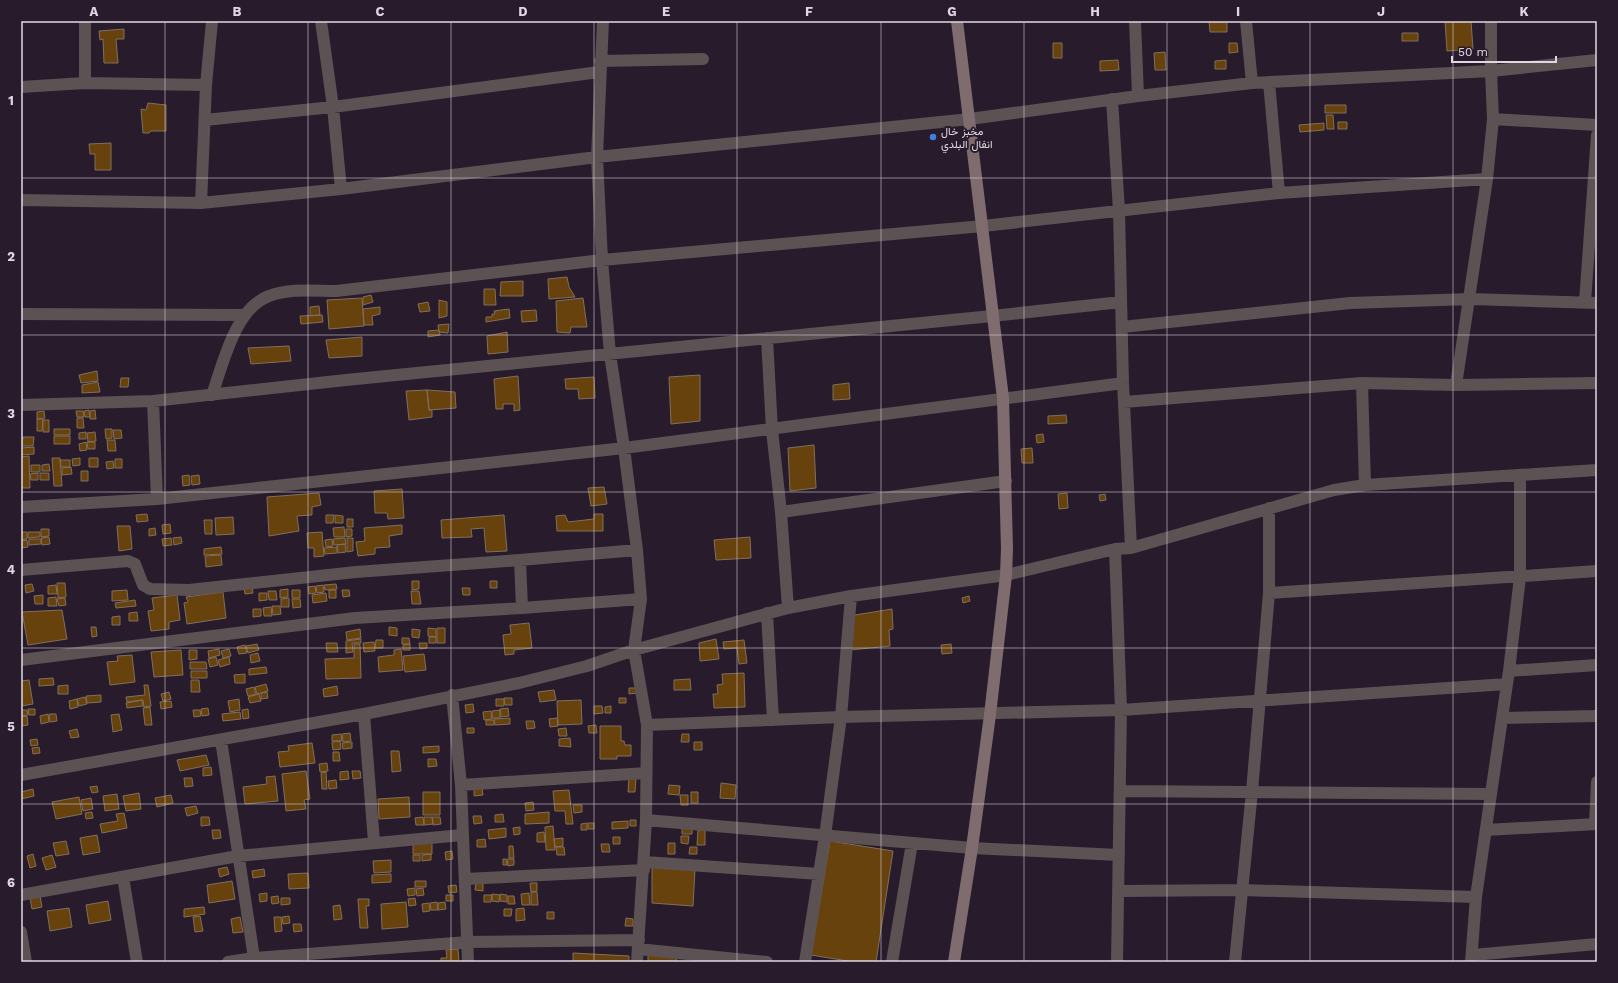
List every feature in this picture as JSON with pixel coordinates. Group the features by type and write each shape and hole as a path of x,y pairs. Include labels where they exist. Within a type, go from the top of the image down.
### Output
{"street":[{"path":"85,21 85,83"},
{"path":"201,203 206,85 212,21"},
{"path":"321,21 333,107 341,188"},
{"path":"603,21 597,157 602,260 610,354 637,550 641,599 634,650 647,725 646,820 638,962"},
{"path":"954,962 972,848 990,715 1006,575 1007,549 1003,398 957,21"},
{"path":"1134,21 1138,96"},
{"path":"1246,21 1252,83"},
{"path":"1456,385 1487,179 1493,119 1491,21"},
{"path":"205,120 333,107 600,66 703,59"},
{"path":"21,200 201,203 341,188 597,157 970,119 1138,96 1252,83 1491,70 1597,60"},
{"path":"1269,82 1279,193"},
{"path":"21,87 85,83 206,85"},
{"path":"1112,100 1119,211 1123,383 1131,548"},
{"path":"1493,119 1597,124"},
{"path":"1585,302 1597,135"},
{"path":"212,395 230,344 244,315 255,303 269,296 292,291 336,291 602,260 983,226 1279,193 1487,179"},
{"path":"1122,327 1350,303 1470,299 1597,302"},
{"path":"21,405 153,401 1121,302"},
{"path":"21,314 244,315"},
{"path":"767,338 772,430 781,512 788,608"},
{"path":"21,507 157,499 624,448 772,430 1123,383"},
{"path":"1124,402 1362,383 1456,385 1597,383"},
{"path":"1362,383 1365,485"},
{"path":"153,401 157,499"},
{"path":"21,776 364,714 452,695 519,683 587,666 634,650 788,608 851,596 1006,575 1115,549 1131,548 1334,490 1365,485 1597,470"},
{"path":"1520,475 1520,577 1503,718 1490,794 1476,897 1472,958 1597,944"},
{"path":"781,512 1006,481"},
{"path":"1235,962 1252,792 1269,593 1269,508"},
{"path":"1115,549 1121,710 1117,962"},
{"path":"21,570 128,561 135,564 144,585 150,589 189,590 356,572 637,550"},
{"path":"520,560 522,608"},
{"path":"1269,593 1597,571"},
{"path":"805,962 825,836 841,717 851,596"},
{"path":"21,660 355,618 641,599"},
{"path":"767,613 773,720"},
{"path":"1509,671 1597,666"},
{"path":"647,725 841,717 990,715 1121,710 1507,684"},
{"path":"452,695 461,785 468,962"},
{"path":"364,714 374,842"},
{"path":"1503,718 1597,716"},
{"path":"221,740 238,856 260,959"},
{"path":"461,785 646,773"},
{"path":"1486,830 1596,824 1597,782"},
{"path":"1120,791 1490,794"},
{"path":"646,820 972,848 1119,855"},
{"path":"21,895 238,856 462,834"},
{"path":"892,962 912,843"},
{"path":"464,879 644,866 818,874"},
{"path":"123,877 137,962"},
{"path":"1118,891 1242,890 1476,897"},
{"path":"21,932 26,962"},
{"path":"228,962 468,942 639,944 767,962"}],"building":[{"path":"1209,21 1227,21 1227,32 1210,32"},
{"path":"1445,21 1471,21 1473,49 1447,51"},
{"path":"124,29 124,39 116,39 118,63 104,63 103,39 100,40 99,31"},
{"path":"1402,33 1418,33 1418,41 1402,41"},
{"path":"1053,43 1062,43 1062,58 1053,58"},
{"path":"1229,43 1237,43 1238,52 1229,53"},
{"path":"1165,52 1166,70 1155,70 1154,53"},
{"path":"1118,60 1119,70 1100,71 1100,61"},
{"path":"1226,60 1226,69 1215,69 1215,61"},
{"path":"148,103 166,105 166,131 151,131 149,133 143,133 141,109 146,110"},
{"path":"1325,105 1346,105 1346,113 1325,113"},
{"path":"1326,115 1333,115 1334,129 1327,129"},
{"path":"1338,122 1347,122 1347,129 1338,129"},
{"path":"1324,123 1324,130 1300,132 1299,125"},
{"path":"111,143 111,170 95,170 95,154 90,154 89,144"},
{"path":"567,277 569,287 575,297 549,299 548,279"},
{"path":"523,281 523,296 500,296 501,282"},
{"path":"484,289 495,289 496,305 484,305"},
{"path":"371,295 373,302 363,305 363,297"},
{"path":"362,298 364,326 329,329 327,300"},
{"path":"583,298 587,327 571,327 570,333 557,332 556,301"},
{"path":"439,300 447,302 447,316 439,318"},
{"path":"428,302 430,311 420,312 418,304"},
{"path":"319,306 320,315 310,316 310,307"},
{"path":"380,307 380,314 372,316 373,325 364,325 363,309"},
{"path":"509,309 510,318 486,322 486,317 492,317 492,314 495,314 494,311"},
{"path":"536,310 537,321 522,322 521,311"},
{"path":"322,315 323,322 301,324 300,316"},
{"path":"449,324 448,333 439,332 438,325"},
{"path":"439,330 440,335 428,337 428,331"},
{"path":"507,332 508,352 488,354 487,336"},
{"path":"362,337 362,356 329,358 326,340"},
{"path":"289,346 291,361 251,364 248,348"},
{"path":"97,371 98,381 81,383 79,375"},
{"path":"700,375 700,421 671,424 669,377"},
{"path":"518,376 520,410 514,411 514,404 503,404 503,409 496,409 494,379"},
{"path":"594,377 595,398 579,399 578,389 566,389 565,379"},
{"path":"121,378 129,378 128,387 120,387"},
{"path":"98,382 100,392 82,393 82,385"},
{"path":"849,383 850,399 833,400 833,385"},
{"path":"427,390 429,410 432,410 432,417 409,420 406,391"},
{"path":"427,390 455,392 456,408 429,410"},
{"path":"89,410 90,417 85,417 84,411"},
{"path":"95,410 96,419 90,419 90,411"},
{"path":"44,411 45,418 37,419 37,412"},
{"path":"76,411 83,411 84,417 77,417"},
{"path":"1066,415 1067,423 1048,424 1048,416"},
{"path":"77,418 83,418 84,428 77,428"},
{"path":"37,419 43,419 42,431 37,431"},
{"path":"43,420 49,420 49,432 43,432"},
{"path":"54,429 70,429 70,435 54,435"},
{"path":"105,429 112,429 112,438 106,439"},
{"path":"113,430 121,430 122,438 114,439"},
{"path":"86,432 86,439 79,439 79,433"},
{"path":"95,432 96,441 88,442 87,433"},
{"path":"1043,434 1044,442 1037,443 1036,435"},
{"path":"54,436 70,436 70,444 54,444"},
{"path":"23,437 34,437 33,446 22,446"},
{"path":"107,440 115,440 116,451 108,451"},
{"path":"86,442 87,450 80,451 79,444"},
{"path":"87,442 95,442 95,449 88,449"},
{"path":"814,445 816,488 790,491 788,448"},
{"path":"34,447 34,454 21,455 21,448"},
{"path":"1032,448 1033,463 1022,463 1021,449"},
{"path":"29,456 30,488 21,488 21,457"},
{"path":"52,458 60,458 62,486 54,486"},
{"path":"80,458 80,465 73,466 72,459"},
{"path":"89,458 98,458 98,467 89,467"},
{"path":"115,459 122,459 122,468 115,468"},
{"path":"60,460 70,460 70,467 61,467"},
{"path":"113,461 114,468 107,469 106,462"},
{"path":"49,464 50,471 42,471 42,465"},
{"path":"31,465 40,465 40,472 31,472"},
{"path":"71,467 72,474 62,475 62,468"},
{"path":"81,471 88,471 88,481 81,481"},
{"path":"38,473 38,480 31,480 30,474"},
{"path":"40,473 49,473 49,480 40,480"},
{"path":"189,475 190,485 183,486 182,476"},
{"path":"199,475 200,484 192,485 191,476"},
{"path":"604,487 607,504 591,506 588,488"},
{"path":"402,489 404,518 388,519 387,513 375,513 374,491"},
{"path":"319,493 321,505 312,507 312,515 297,516 299,531 269,536 267,497"},
{"path":"1067,493 1068,508 1059,509 1058,494"},
{"path":"1105,494 1106,500 1100,501 1099,495"},
{"path":"147,514 148,521 137,522 136,515"},
{"path":"594,514 603,514 603,531 557,531 556,516 565,515 568,522 594,519"},
{"path":"326,515 334,515 333,523 326,523"},
{"path":"335,515 343,516 343,523 335,523"},
{"path":"504,515 507,551 486,552 484,528 471,529 472,537 442,538 441,520"},
{"path":"233,517 234,534 216,535 215,518"},
{"path":"347,519 353,519 353,527 347,527"},
{"path":"204,520 212,520 212,534 205,534"},
{"path":"170,524 171,533 163,534 162,525"},
{"path":"402,525 402,534 389,536 390,547 375,548 375,554 358,556 356,542 365,541 364,528"},
{"path":"117,526 130,526 132,549 119,551"},
{"path":"344,527 345,537 334,537 333,528"},
{"path":"155,528 156,535 149,536 149,529"},
{"path":"41,529 49,529 49,536 41,537"},
{"path":"346,529 352,529 352,536 346,537"},
{"path":"21,532 27,532 27,539 21,540"},
{"path":"28,532 40,532 40,537 28,538"},
{"path":"322,532 324,556 314,557 314,548 308,548 307,533"},
{"path":"49,537 50,544 42,545 41,538"},
{"path":"181,537 182,543 174,545 173,538"},
{"path":"750,537 751,558 716,560 714,540"},
{"path":"171,538 172,545 163,546 162,539"},
{"path":"345,538 346,544 334,545 333,539"},
{"path":"347,538 353,538 353,551 347,552"},
{"path":"29,539 41,539 41,544 29,545"},
{"path":"332,539 333,546 326,547 325,540"},
{"path":"27,540 28,547 21,548 21,541"},
{"path":"345,544 346,552 338,553 337,545"},
{"path":"221,547 222,554 204,555 204,549"},
{"path":"337,547 337,553 325,554 324,548"},
{"path":"221,555 222,565 206,567 205,556"},
{"path":"412,581 419,581 419,589 412,590"},
{"path":"490,581 497,581 497,588 490,588"},
{"path":"57,583 65,583 66,597 58,598"},
{"path":"32,584 34,591 26,593 25,585"},
{"path":"336,584 337,589 325,590 324,585"},
{"path":"56,585 57,594 48,594 48,586"},
{"path":"252,585 253,593 245,594 244,586"},
{"path":"323,585 324,592 317,593 316,586"},
{"path":"315,586 316,593 309,594 308,587"},
{"path":"462,588 470,588 470,595 463,595"},
{"path":"288,589 288,597 280,598 280,590"},
{"path":"127,590 128,600 112,601 112,591"},
{"path":"292,590 300,590 300,598 292,598"},
{"path":"329,590 336,590 336,598 329,598"},
{"path":"342,590 349,590 350,596 343,597"},
{"path":"268,591 276,591 277,600 269,600"},
{"path":"411,591 419,591 421,604 412,604"},
{"path":"223,592 226,618 187,624 184,603 188,602 186,597"},
{"path":"259,593 267,593 267,600 259,601"},
{"path":"326,593 327,601 313,603 312,595"},
{"path":"43,595 43,604 35,604 34,596"},
{"path":"177,595 180,620 169,622 169,629 151,631 148,611 154,610 152,598"},
{"path":"969,596 970,601 963,603 962,598"},
{"path":"56,597 57,606 48,606 48,598"},
{"path":"65,598 66,605 59,606 57,599"},
{"path":"289,598 289,607 281,607 281,599"},
{"path":"292,599 300,599 301,607 293,608"},
{"path":"135,600 136,606 116,608 115,603"},
{"path":"272,606 280,606 281,614 273,615"},
{"path":"271,607 272,616 264,616 263,608"},
{"path":"253,609 261,609 261,616 253,617"},
{"path":"892,609 893,629 889,630 890,646 850,650 849,616"},
{"path":"62,610 67,639 28,645 22,612"},
{"path":"137,612 138,621 129,621 129,613"},
{"path":"120,616 120,625 112,625 112,617"},
{"path":"529,623 532,648 514,650 514,654 505,655 503,635 511,634 510,625"},
{"path":"91,627 96,627 97,636 92,637"},
{"path":"389,627 397,628 397,636 389,635"},
{"path":"428,628 436,629 436,637 428,636"},
{"path":"437,628 445,628 445,643 437,643"},
{"path":"360,629 361,638 347,640 346,632"},
{"path":"412,629 420,630 419,638 412,637"},
{"path":"429,637 436,637 436,643 429,643"},
{"path":"402,638 409,638 410,644 402,644"},
{"path":"361,639 361,643 352,643 353,652 346,653 346,641"},
{"path":"716,639 719,659 700,661 699,643"},
{"path":"376,640 383,640 383,648 375,648"},
{"path":"744,640 747,663 739,664 737,648 724,649 723,642"},
{"path":"374,642 375,651 364,652 363,643"},
{"path":"326,643 337,643 338,652 327,652"},
{"path":"419,643 427,643 427,648 420,649"},
{"path":"257,644 259,650 248,653 246,646"},
{"path":"354,644 360,644 361,678 326,679 325,659 354,658"},
{"path":"410,644 410,650 403,650 403,645"},
{"path":"951,644 952,653 942,654 941,645"},
{"path":"245,645 247,653 239,654 237,647"},
{"path":"219,649 220,655 209,658 208,651"},
{"path":"229,649 231,656 223,658 221,651"},
{"path":"401,649 403,670 379,672 378,657 394,655 394,650"},
{"path":"181,650 183,675 154,677 151,652"},
{"path":"189,650 197,650 197,659 189,660"},
{"path":"258,653 260,661 251,663 250,655"},
{"path":"424,654 426,670 405,672 403,656"},
{"path":"132,655 135,682 110,685 107,662 118,661 117,656"},
{"path":"216,657 218,665 210,667 208,659"},
{"path":"229,657 230,664 220,667 218,660"},
{"path":"190,662 206,662 207,669 190,669"},
{"path":"266,667 267,673 249,675 249,669"},
{"path":"191,671 207,671 207,678 191,678"},
{"path":"744,673 745,707 714,708 713,694 718,694 717,685 723,684 722,674"},
{"path":"245,674 245,683 235,683 234,675"},
{"path":"53,678 54,685 39,686 39,679"},
{"path":"690,679 691,690 674,690 674,680"},
{"path":"29,680 33,704 21,706 21,681"},
{"path":"191,680 199,680 200,692 191,692"},
{"path":"266,684 268,691 257,694 255,687"},
{"path":"68,685 68,694 58,694 58,686"},
{"path":"144,685 148,685 151,706 144,707 143,700 127,702 126,697 145,695"},
{"path":"337,686 338,695 324,697 323,689"},
{"path":"254,687 256,694 248,696 246,689"},
{"path":"629,688 637,688 637,693 629,694"},
{"path":"554,690 556,700 540,702 538,692"},
{"path":"169,692 171,699 163,701 161,694"},
{"path":"267,692 268,698 261,699 261,693"},
{"path":"259,694 261,701 250,703 248,697"},
{"path":"101,695 101,702 87,703 86,696"},
{"path":"85,697 87,704 79,706 77,699"},
{"path":"504,698 512,698 512,705 505,705"},
{"path":"619,698 626,698 626,703 619,703"},
{"path":"77,699 78,707 70,709 69,701"},
{"path":"239,699 240,710 230,712 228,701"},
{"path":"496,699 504,699 504,706 496,706"},
{"path":"142,700 143,706 127,708 126,703"},
{"path":"581,700 582,724 558,725 557,701"},
{"path":"171,701 172,707 161,709 160,702"},
{"path":"473,704 474,712 466,713 465,705"},
{"path":"594,706 602,706 603,713 594,714"},
{"path":"611,706 611,713 605,713 605,707"},
{"path":"150,707 152,725 145,725 143,708"},
{"path":"208,708 209,715 202,716 201,709"},
{"path":"508,708 509,716 501,717 500,709"},
{"path":"28,709 35,709 35,715 29,715"},
{"path":"248,709 249,718 243,719 242,710"},
{"path":"21,710 27,710 28,715 21,716"},
{"path":"193,710 200,710 201,716 194,717"},
{"path":"500,710 500,718 492,718 492,711"},
{"path":"491,711 492,719 484,720 483,712"},
{"path":"240,712 241,719 223,721 222,714"},
{"path":"48,714 49,722 41,724 40,716"},
{"path":"49,714 56,714 57,721 50,722"},
{"path":"119,714 122,730 113,732 111,715"},
{"path":"27,716 28,725 21,726 21,717"},
{"path":"510,718 510,724 495,725 494,719"},
{"path":"557,718 558,726 550,727 549,719"},
{"path":"486,720 494,720 494,725 486,725"},
{"path":"526,721 534,721 535,728 527,729"},
{"path":"596,725 597,733 589,733 588,726"},
{"path":"600,726 621,726 621,741 624,741 625,745 631,745 631,756 617,756 617,759 600,759"},
{"path":"467,728 474,728 474,733 467,733"},
{"path":"566,728 567,736 559,736 558,729"},
{"path":"77,729 79,737 71,738 69,731"},
{"path":"350,733 351,741 343,742 342,734"},
{"path":"341,734 342,741 332,741 332,735"},
{"path":"682,734 689,734 689,742 681,742"},
{"path":"570,738 571,747 559,746 559,739"},
{"path":"37,739 38,745 31,746 30,740"},
{"path":"340,741 341,749 333,750 332,742"},
{"path":"352,742 352,748 343,749 342,743"},
{"path":"694,742 702,742 702,750 694,750"},
{"path":"312,743 315,763 280,767 278,752 289,751 288,746"},
{"path":"439,746 439,752 423,753 423,747"},
{"path":"39,747 40,753 33,754 32,748"},
{"path":"391,751 399,751 401,771 392,772"},
{"path":"333,752 339,752 340,761 333,761"},
{"path":"206,755 209,765 180,771 177,760"},
{"path":"428,759 436,759 437,766 428,767"},
{"path":"327,763 328,771 320,772 319,764"},
{"path":"211,767 212,775 203,776 203,768"},
{"path":"306,771 310,799 304,800 306,809 286,811 282,774"},
{"path":"348,771 349,779 340,780 340,772"},
{"path":"352,771 360,771 361,778 353,779"},
{"path":"326,772 327,789 322,789 321,773"},
{"path":"275,776 278,801 245,804 243,787 267,784 266,777"},
{"path":"629,777 636,777 635,792 628,792"},
{"path":"184,778 192,778 193,786 185,787"},
{"path":"336,780 337,788 329,789 328,781"},
{"path":"721,783 736,785 735,799 720,798"},
{"path":"669,785 680,786 679,795 668,794"},
{"path":"97,786 98,792 92,793 90,787"},
{"path":"474,788 482,788 483,795 474,796"},
{"path":"33,789 34,796 21,799 21,792"},
{"path":"569,790 573,824 566,824 565,811 555,811 553,791"},
{"path":"423,792 440,792 440,815 423,815"},
{"path":"691,792 698,792 698,803 691,803"},
{"path":"139,793 141,809 126,811 123,796"},
{"path":"117,794 119,809 105,811 103,796"},
{"path":"171,795 173,803 157,807 155,798"},
{"path":"680,795 688,795 688,805 681,805"},
{"path":"79,797 82,814 56,819 52,802"},
{"path":"409,797 410,817 379,819 378,799"},
{"path":"91,798 93,809 83,811 81,800"},
{"path":"533,802 534,810 526,811 525,803"},
{"path":"573,805 582,805 582,812 574,813"},
{"path":"196,806 198,813 187,816 185,808"},
{"path":"92,812 93,818 86,819 85,813"},
{"path":"549,812 549,823 525,824 525,814"},
{"path":"124,813 127,828 102,833 100,824 118,821 116,814"},
{"path":"503,814 504,822 495,822 495,815"},
{"path":"473,816 481,816 482,823 474,824"},
{"path":"201,817 209,817 210,825 201,826"},
{"path":"423,817 424,825 416,825 415,818"},
{"path":"424,817 432,817 433,824 424,825"},
{"path":"432,817 440,817 441,824 433,825"},
{"path":"630,820 636,820 636,826 630,826"},
{"path":"628,821 628,828 612,829 612,822"},
{"path":"587,823 587,830 581,830 581,824"},
{"path":"588,823 594,823 594,829 588,829"},
{"path":"553,826 555,850 546,850 545,827"},
{"path":"520,827 520,834 514,835 513,828"},
{"path":"682,827 692,827 692,834 682,834"},
{"path":"506,828 506,837 489,839 488,830"},
{"path":"212,830 220,830 221,838 213,839"},
{"path":"698,830 705,830 705,845 697,845"},
{"path":"544,832 545,842 537,842 537,833"},
{"path":"97,835 100,852 83,855 80,838"},
{"path":"681,836 689,836 688,844 681,843"},
{"path":"613,837 620,837 620,844 613,844"},
{"path":"563,838 563,846 555,847 554,839"},
{"path":"485,839 486,847 477,847 477,840"},
{"path":"66,841 69,854 56,856 53,843"},
{"path":"830,841 893,851 876,962 854,962 811,955"},
{"path":"413,842 432,842 432,854 413,854"},
{"path":"668,843 675,843 675,854 668,854"},
{"path":"601,844 609,844 610,852 602,852"},
{"path":"509,846 513,846 514,858 509,858"},
{"path":"556,847 564,847 565,855 557,855"},
{"path":"690,847 697,847 697,854 689,854"},
{"path":"452,851 453,859 446,860 445,852"},
{"path":"33,854 36,866 30,868 27,856"},
{"path":"431,854 431,860 422,861 422,855"},
{"path":"52,855 56,867 46,870 42,858"},
{"path":"413,855 420,855 420,861 413,861"},
{"path":"503,859 506,859 507,865 503,865"},
{"path":"507,859 514,859 514,865 508,866"},
{"path":"391,860 391,872 374,873 373,861"},
{"path":"227,867 229,874 220,877 218,869"},
{"path":"652,867 695,869 693,906 652,903"},
{"path":"264,869 265,876 253,878 252,871"},
{"path":"308,873 309,888 289,889 288,874"},
{"path":"391,874 391,882 372,883 372,875"},
{"path":"232,881 235,899 209,903 207,885"},
{"path":"415,881 426,881 426,887 415,887"},
{"path":"476,883 483,884 483,891 475,890"},
{"path":"530,883 537,883 537,891 531,892"},
{"path":"456,885 457,892 449,893 448,886"},
{"path":"415,888 415,895 408,896 407,889"},
{"path":"423,888 424,895 417,896 416,889"},
{"path":"531,892 537,892 538,905 531,905"},
{"path":"267,893 267,901 260,902 259,894"},
{"path":"529,893 530,905 522,905 521,894"},
{"path":"492,894 500,895 499,902 492,901"},
{"path":"500,894 507,895 507,902 500,901"},
{"path":"446,895 453,895 453,901 446,901"},
{"path":"484,895 492,895 491,902 484,902"},
{"path":"40,896 42,907 32,909 30,898"},
{"path":"278,896 279,903 272,904 271,897"},
{"path":"508,896 514,896 515,904 508,904"},
{"path":"281,898 290,898 290,904 281,905"},
{"path":"415,898 416,905 409,906 408,899"},
{"path":"358,899 369,899 369,906 366,906 368,928 360,928"},
{"path":"108,901 111,920 89,924 86,905"},
{"path":"406,902 408,927 382,929 381,904"},
{"path":"437,902 438,910 431,910 430,903"},
{"path":"445,902 446,909 438,910 438,903"},
{"path":"429,903 430,911 423,912 422,904"},
{"path":"340,905 342,919 334,920 333,906"},
{"path":"204,907 205,914 184,917 184,909"},
{"path":"69,908 72,927 50,931 47,911"},
{"path":"524,908 525,920 516,921 516,909"},
{"path":"504,909 512,909 511,916 504,916"},
{"path":"547,912 554,912 554,919 547,919"},
{"path":"200,916 203,931 195,932 193,917"},
{"path":"289,916 290,923 283,924 282,917"},
{"path":"240,917 243,932 233,933 231,919"},
{"path":"274,917 281,917 282,931 275,932"},
{"path":"626,918 633,919 633,926 625,926"},
{"path":"293,924 301,924 302,931 294,932"},
{"path":"458,949 459,962 441,962 441,958 447,958 446,950"},
{"path":"648,952 677,956 676,962 648,962"},
{"path":"573,953 629,956 629,962 573,962"}],"place":[{"name":"مخبز خال انفال البلدي","path":"933,137"}]}
